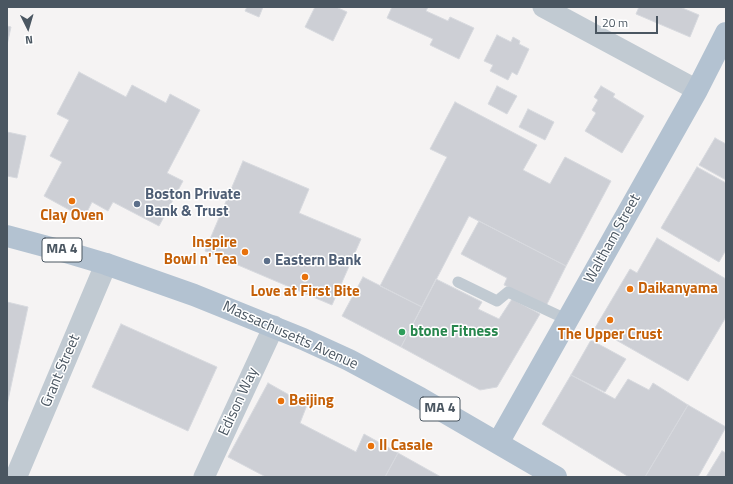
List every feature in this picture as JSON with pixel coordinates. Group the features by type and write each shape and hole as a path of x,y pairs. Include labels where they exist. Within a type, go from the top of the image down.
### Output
{"main road":[{"name":"Waltham Street","path":"498,443 697,90 726,33"},
{"name":"Massachusetts Avenue","path":"7,236 106,264 194,295 274,326 348,360 420,398 556,477"}],"street":[{"path":"543,7 697,90"},
{"name":"Grant Street","path":"16,477 106,264"},
{"name":"Edison Way","path":"204,477 274,326"}],"lane":[{"path":"458,282 497,301 508,292 568,320"}],"building":[{"path":"247,7 263,7 259,17 245,11"},
{"path":"315,7 336,7 347,12 333,41 305,27"},
{"path":"392,7 428,7 426,11 448,21 450,17 474,28 459,59 430,45 433,39 387,18"},
{"path":"639,7 680,7 699,15 690,37 636,14"},
{"path":"7,26 11,27 7,45"},
{"path":"497,35 511,42 513,37 520,41 519,44 529,49 517,75 512,72 508,80 490,71 493,65 484,61"},
{"path":"79,72 126,97 132,85 166,103 170,94 200,110 167,173 183,181 159,226 113,202 108,211 92,202 84,218 44,196 62,162 50,156 69,120 57,114"},
{"path":"497,86 517,96 507,114 488,104"},
{"path":"601,86 615,94 613,97 644,116 622,153 585,131 596,113 592,110 598,100 594,97"},
{"path":"455,102 537,145 523,170 550,184 565,157 611,181 566,266 469,216 422,307 380,286 447,157 430,149"},
{"path":"528,109 554,122 545,140 519,127"},
{"path":"7,132 26,136 17,178 7,176"},
{"path":"715,138 726,144 726,180 699,165"},
{"path":"243,161 309,189 299,213 361,239 332,305 205,251"},
{"path":"697,167 726,183 726,250 719,262 661,228"},
{"path":"479,221 566,266 546,306 504,285 507,278 461,254"},
{"path":"657,238 726,279 726,317 688,381 595,328 630,269 637,273"},
{"path":"363,277 422,307 401,347 342,316"},
{"path":"436,279 482,302 478,309 499,319 512,299 540,314 497,387 480,390 401,347"},
{"path":"7,302 28,307 7,405"},
{"path":"121,324 217,367 188,431 92,387"},
{"path":"591,340 626,359 605,392 571,375"},
{"path":"571,375 615,399 628,379 649,390 653,383 688,405 645,477 629,477 542,424"},
{"path":"268,383 307,405 300,423 356,452 364,434 398,453 385,477 266,477 228,457"},
{"path":"688,405 726,427 698,477 645,477"},
{"path":"722,451 726,453 726,477 706,477"},
{"path":"398,453 441,477 385,477"}],"place":[{"name":"Clay Oven","path":"72,201"},
{"name":"Boston Private Bank & Trust","path":"137,204"},
{"name":"Inspire Bowl n' Tea","path":"245,252"},
{"name":"Eastern Bank","path":"267,261"},
{"name":"Love at First Bite","path":"305,277"},
{"name":"Daikanyama","path":"630,289"},
{"name":"The Upper Crust","path":"610,320"},
{"name":"btone Fitness","path":"402,332"},
{"name":"Beijing","path":"281,401"},
{"name":"Il Casale","path":"371,446"}]}
